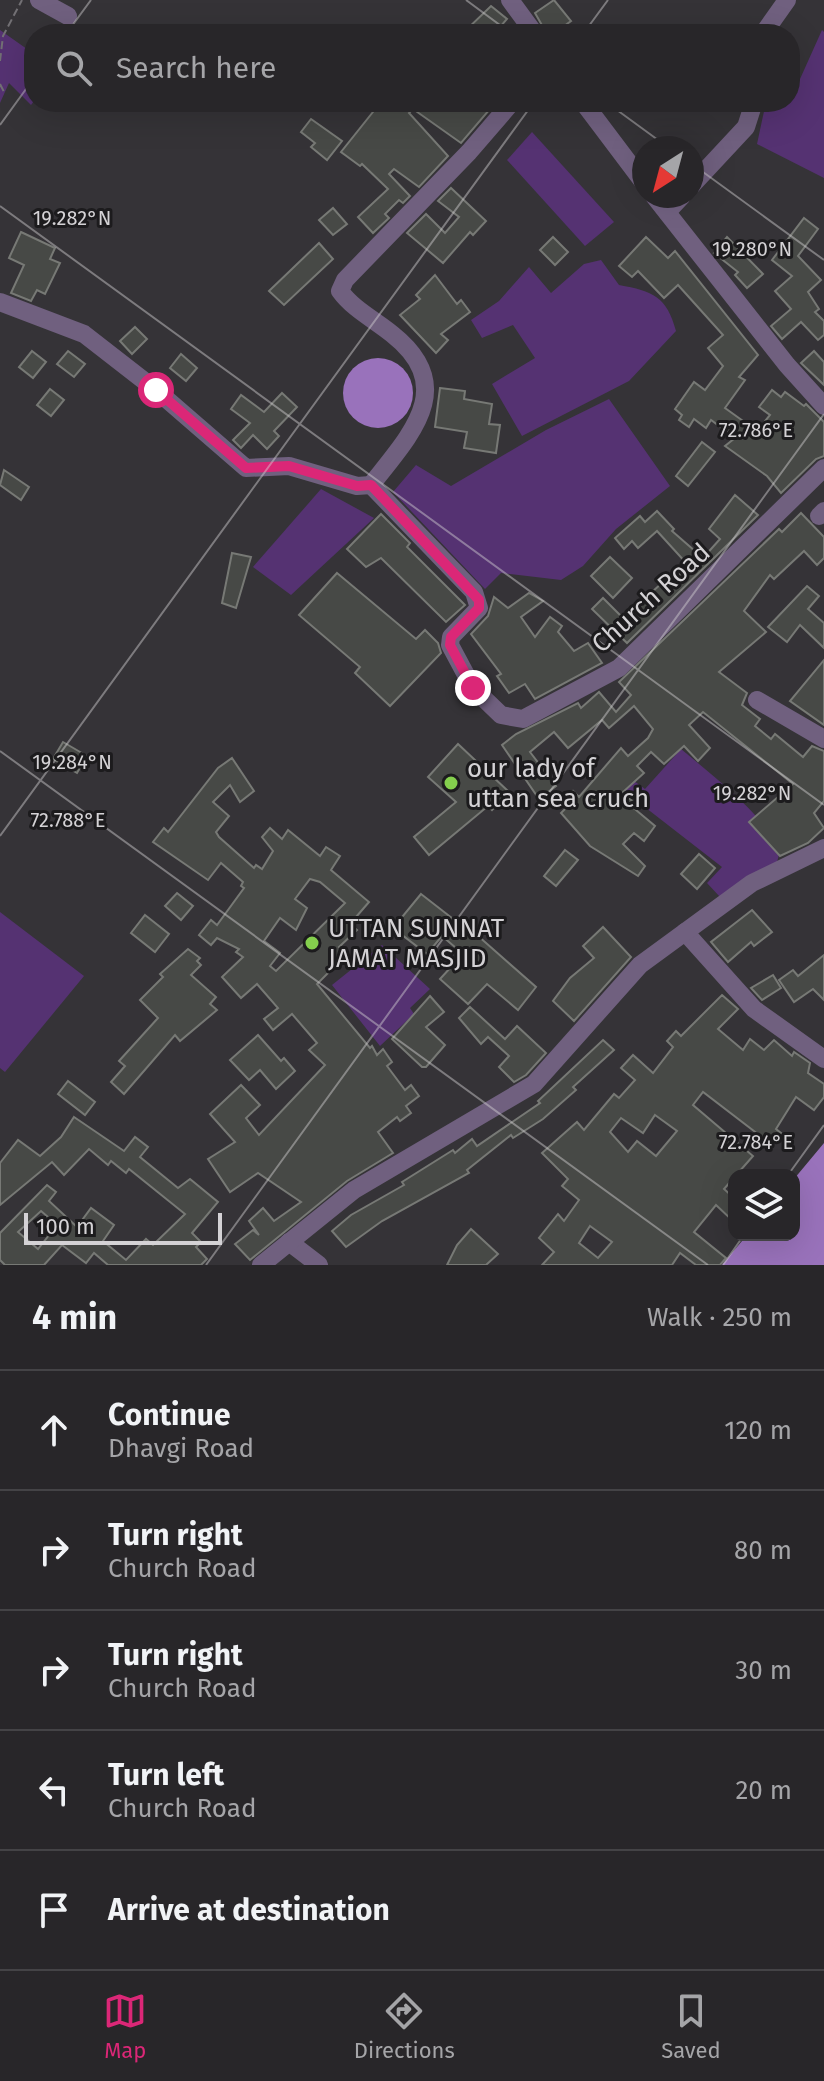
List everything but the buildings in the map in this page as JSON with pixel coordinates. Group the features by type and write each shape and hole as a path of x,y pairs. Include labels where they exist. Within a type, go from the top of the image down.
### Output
{"street":[{"path":"39,0 68,16"},
{"path":"510,0 528,24"},
{"path":"770,24 787,0"},
{"path":"0,302 84,334 156,390 246,468 289,466 357,486 371,485 418,424 426,400 424,372 396,336 340,291 345,280 469,152 503,112"},
{"path":"591,112 632,167"},
{"path":"704,172 746,127 751,112"},
{"path":"664,208 787,365 824,406"},
{"path":"667,212 671,208"},
{"name":"Church Road","path":"371,485 474,592 479,608 451,637 450,645 473,688 501,715 523,719 619,668 824,468"},
{"path":"757,700 824,739"},
{"path":"261,1265 354,1190 534,1084 640,965 752,883 824,848"},
{"path":"685,932 705,958 754,1009 824,1059"},
{"path":"289,1242 315,1262"}],"path":[{"path":"0,61 3,36 22,0"},
{"path":"0,84 4,92"}],"shaded area":[{"path":"0,30 24,47 24,98 9,83 0,103"},
{"path":"822,30 824,178 757,144 764,112 800,112 800,79"},
{"path":"532,132 614,222 585,246 507,160"},
{"path":"601,260 619,285 650,293 663,303 676,331 629,381 522,436 492,384 535,358 513,325 482,338 471,320 499,301 529,267 551,293 584,264"},
{"path":"378,358 403,368 413,393 403,418 378,428 353,418 343,393 353,368"},
{"path":"609,399 670,486 616,529 583,566 561,580 501,573 485,589 393,492 416,465 451,486 546,430"},
{"path":"321,489 374,518 291,595 253,567"},
{"path":"681,749 747,807 781,848 777,862 720,897 707,883 722,867 610,780 619,770 645,789"},
{"path":"0,912 84,976 5,1072 0,1068"},
{"path":"382,945 430,989 410,1008 414,1014 380,1046 332,985"},
{"path":"824,1143 824,1265 722,1265 742,1241 800,1241 800,1172"}],"place":[{"name":"our lady of uttan sea cruch","path":"451,783"},
{"name":"UTTAN SUNNAT JAMAT MASJID","path":"312,943"}],"route":[{"path":"156,390 246,468 289,466 357,486 371,485 479,600 479,608 451,637 450,645 473,688"}]}
